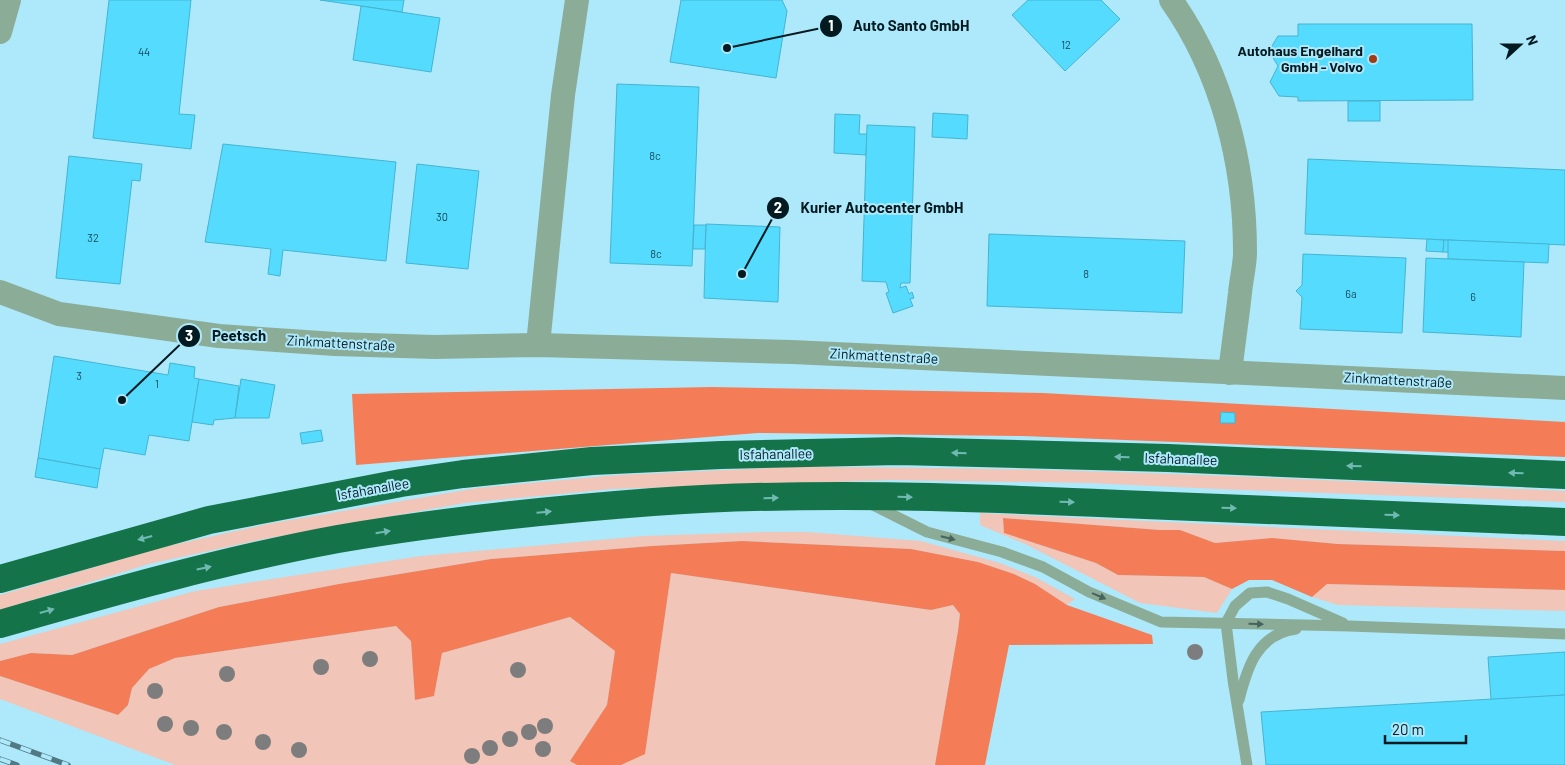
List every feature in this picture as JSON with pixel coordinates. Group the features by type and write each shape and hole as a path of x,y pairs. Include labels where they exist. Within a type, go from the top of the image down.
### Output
{"highway":[{"name":"Isfahanallee","path":"0,579 209,520 401,483 463,474 592,461 721,455 899,451 1168,458 1565,476"},
{"path":"0,624 167,576 335,540 497,517 654,502 856,496 975,498 1565,522"}],"street":[{"path":"0,32 9,0"},
{"path":"538,344 563,95 577,0"},
{"path":"1171,0 1186,21 1208,64 1224,109 1235,154 1242,204 1245,253 1230,373"},
{"name":"Zinkmattenstraße","path":"0,292 58,314 219,336 366,346 435,347 538,344 802,352 1565,388"}],"lane":[{"path":"856,496 927,532 1002,552 1042,567 1089,592 1161,622 1349,626 1565,634"},
{"path":"1247,765 1226,623 1235,606 1250,593 1267,592 1288,599 1349,626"},
{"path":"1238,704 1246,673 1261,645 1286,630 1329,626"}],"shaded area":[{"path":"712,387 1043,393 1565,422 1565,457 1022,436 758,433 356,465 352,394"},
{"path":"789,467 1080,471 1371,482 1565,491 1565,502 1090,483 893,480 612,489 465,503 264,539 149,564 0,610 0,595 159,548 267,524 477,488 617,475"},
{"path":"980,513 1565,541 1565,551 1338,544 1272,538 1215,543 1180,530 1003,518 1004,533 1096,563 1118,575 1204,577 1232,589 1217,613 1140,603 1027,545 980,525"},
{"path":"1003,518 1180,530 1215,543 1272,538 1338,544 1565,551 1565,590 1327,584 1312,597 1272,580 1249,580 1232,589 1204,577 1118,575 1096,563 1004,533"},
{"path":"807,532 921,541 1000,563 1035,577 1075,599 1067,605 1035,584 1014,574 978,562 911,549 742,541 652,546 491,559 339,584 219,607 72,655 31,653 0,661 0,644 195,591 421,556 643,536"},
{"path":"742,541 911,549 978,562 1014,574 1035,584 1067,605 1152,635 1153,644 1009,645 985,765 935,765 960,614 953,605 931,610 671,573 645,754 621,765 577,765 570,761 607,705 615,651 570,617 442,653 434,696 415,700 411,641 396,626 175,658 149,669 132,688 128,705 118,715 0,676 0,661 31,653 72,655 219,607 339,584 491,559"},
{"path":"671,573 931,610 953,605 960,614 935,765 621,765 645,753"},
{"path":"1327,584 1565,590 1565,611 1338,605 1312,597"},
{"path":"570,617 615,651 607,705 570,761 577,765 175,765 0,699 0,676 118,715 128,705 132,688 149,669 175,658 396,626 411,641 415,700 434,696 442,653"}],"building":[{"path":"109,0 191,0 179,114 195,115 191,149 93,138"},
{"path":"320,0 404,0 402,12"},
{"path":"681,0 782,0 787,11 776,78 670,62"},
{"path":"1028,0 1101,0 1120,19 1065,71 1012,15"},
{"path":"361,6 440,18 431,72 353,60"},
{"name":"Autohaus Engelhard GmbH - Volvo","path":"1298,24 1472,24 1473,100 1298,101 1298,97 1279,96 1270,82 1278,66 1269,51 1278,36 1298,36"},
{"path":"617,84 699,87 692,266 610,263"},
{"path":"1348,101 1380,101 1380,121 1348,121"},
{"path":"933,113 968,115 967,139 932,137"},
{"path":"835,114 860,115 859,134 867,134 866,155 834,153"},
{"path":"867,125 915,127 910,283 901,283 900,288 906,286 909,294 912,292 914,298 910,299 913,306 893,313 886,293 889,292 886,282 862,281"},
{"path":"223,144 396,162 386,261 283,250 280,276 268,274 271,249 205,242"},
{"path":"69,156 142,164 140,181 132,180 120,284 56,278"},
{"path":"1308,159 1565,170 1565,245 1305,234"},
{"path":"417,164 479,171 468,269 406,263"},
{"path":"706,224 780,227 778,302 704,298"},
{"path":"694,225 706,225 705,249 693,249"},
{"path":"989,234 1185,241 1182,313 987,306"},
{"path":"1427,239 1444,240 1443,252 1426,251"},
{"path":"1444,240 1468,241 1468,253 1443,252"},
{"path":"1448,240 1549,244 1548,263 1448,259"},
{"path":"1303,254 1406,258 1402,333 1300,329 1302,297 1296,291 1302,285"},
{"path":"1426,258 1524,262 1521,337 1423,332"},
{"path":"54,356 168,375 170,363 195,367 194,378 199,379 189,441 149,435 145,455 104,448 100,469 38,458"},
{"path":"199,379 239,386 235,418 214,420 213,425 192,422"},
{"path":"241,379 275,385 269,418 235,418"},
{"path":"1221,412 1235,413 1235,423 1220,423"},
{"path":"321,430 323,441 302,444 300,433"},
{"path":"38,458 100,469 97,488 35,477"},
{"path":"1565,652 1565,695 1491,700 1488,657"},
{"path":"1565,695 1565,765 1266,765 1261,712"}],"railway":[{"path":"0,740 68,765"},
{"path":"0,759 17,765"}],"place":[{"name":"Auto Santo GmbH","path":"727,48"},
{"name":"Autohaus Engelhard GmbH - Volvo","path":"1373,59"},
{"name":"Kurier Autocenter GmbH","path":"742,274"},
{"name":"Peetsch","path":"122,400"}]}
